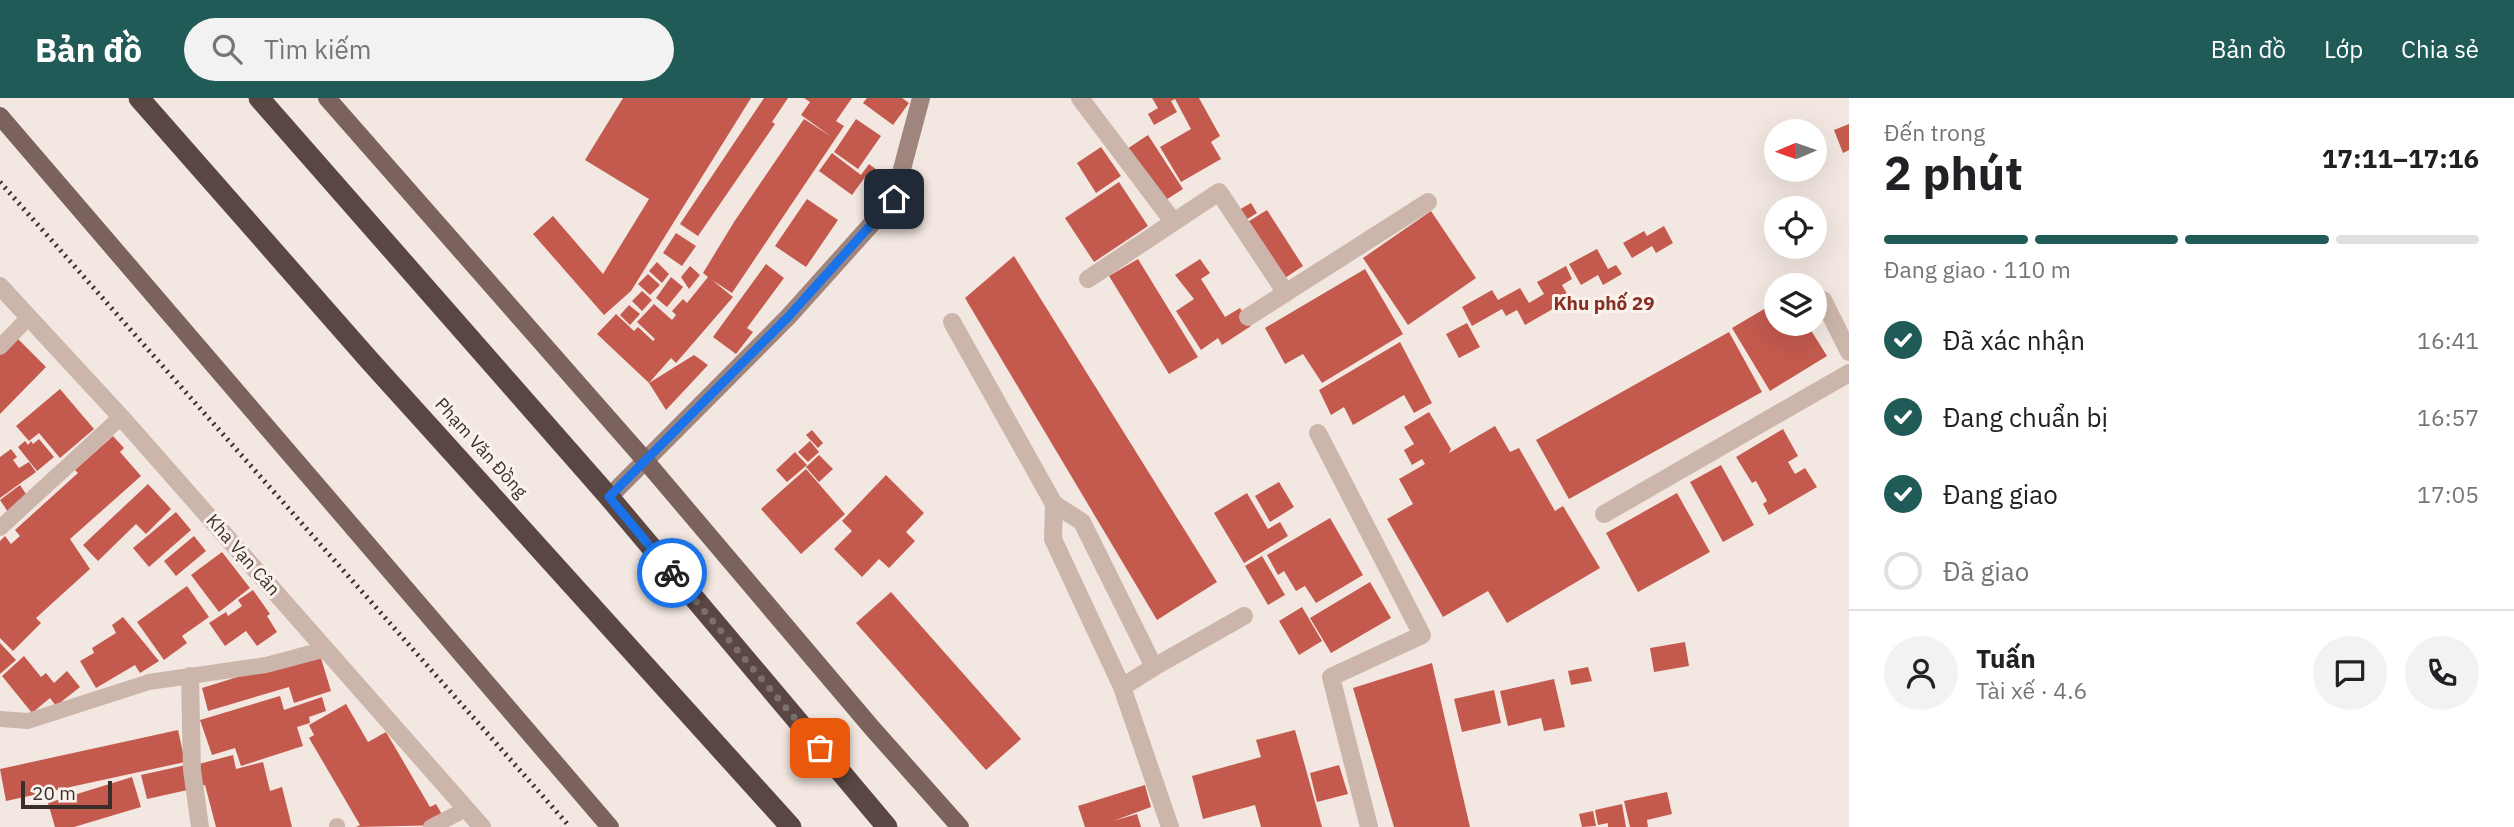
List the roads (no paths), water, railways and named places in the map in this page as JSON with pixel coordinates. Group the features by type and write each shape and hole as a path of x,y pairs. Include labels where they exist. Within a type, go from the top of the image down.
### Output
{"highway":[{"name":"Phạm Văn Đồng","path":"139,98 370,361 791,827"},
{"path":"259,98 609,497 887,827"}],"main road":[{"path":"327,98 644,459 872,728 960,827"},
{"path":"0,116 610,827"}],"street":[{"path":"609,497 789,316 894,199 921,98"},
{"path":"1080,98 1172,220"},
{"path":"1088,278 1172,220 1219,192 1286,293"},
{"path":"1248,317 1428,202"},
{"name":"Kha Vạn Cân","path":"0,286 121,417 482,827"},
{"path":"1827,308 1849,352"},
{"path":"952,322 1054,504 1082,522 1154,667"},
{"path":"1604,514 1849,373"},
{"path":"1318,433 1422,635 1331,677 1369,827"},
{"path":"1054,504 1053,539 1122,687 1170,827"},
{"path":"1122,687 1244,616"},
{"path":"190,676 192,770 200,827"}],"lane":[{"path":"0,347 29,317"},
{"path":"0,528 121,417"},
{"path":"0,719 28,721 149,682 266,665 326,649"},
{"path":"431,827 466,809"}],"railway":[{"path":"0,182 570,827"}],"district":[{"name":"Khu phố 29","path":"1604,303"}]}
